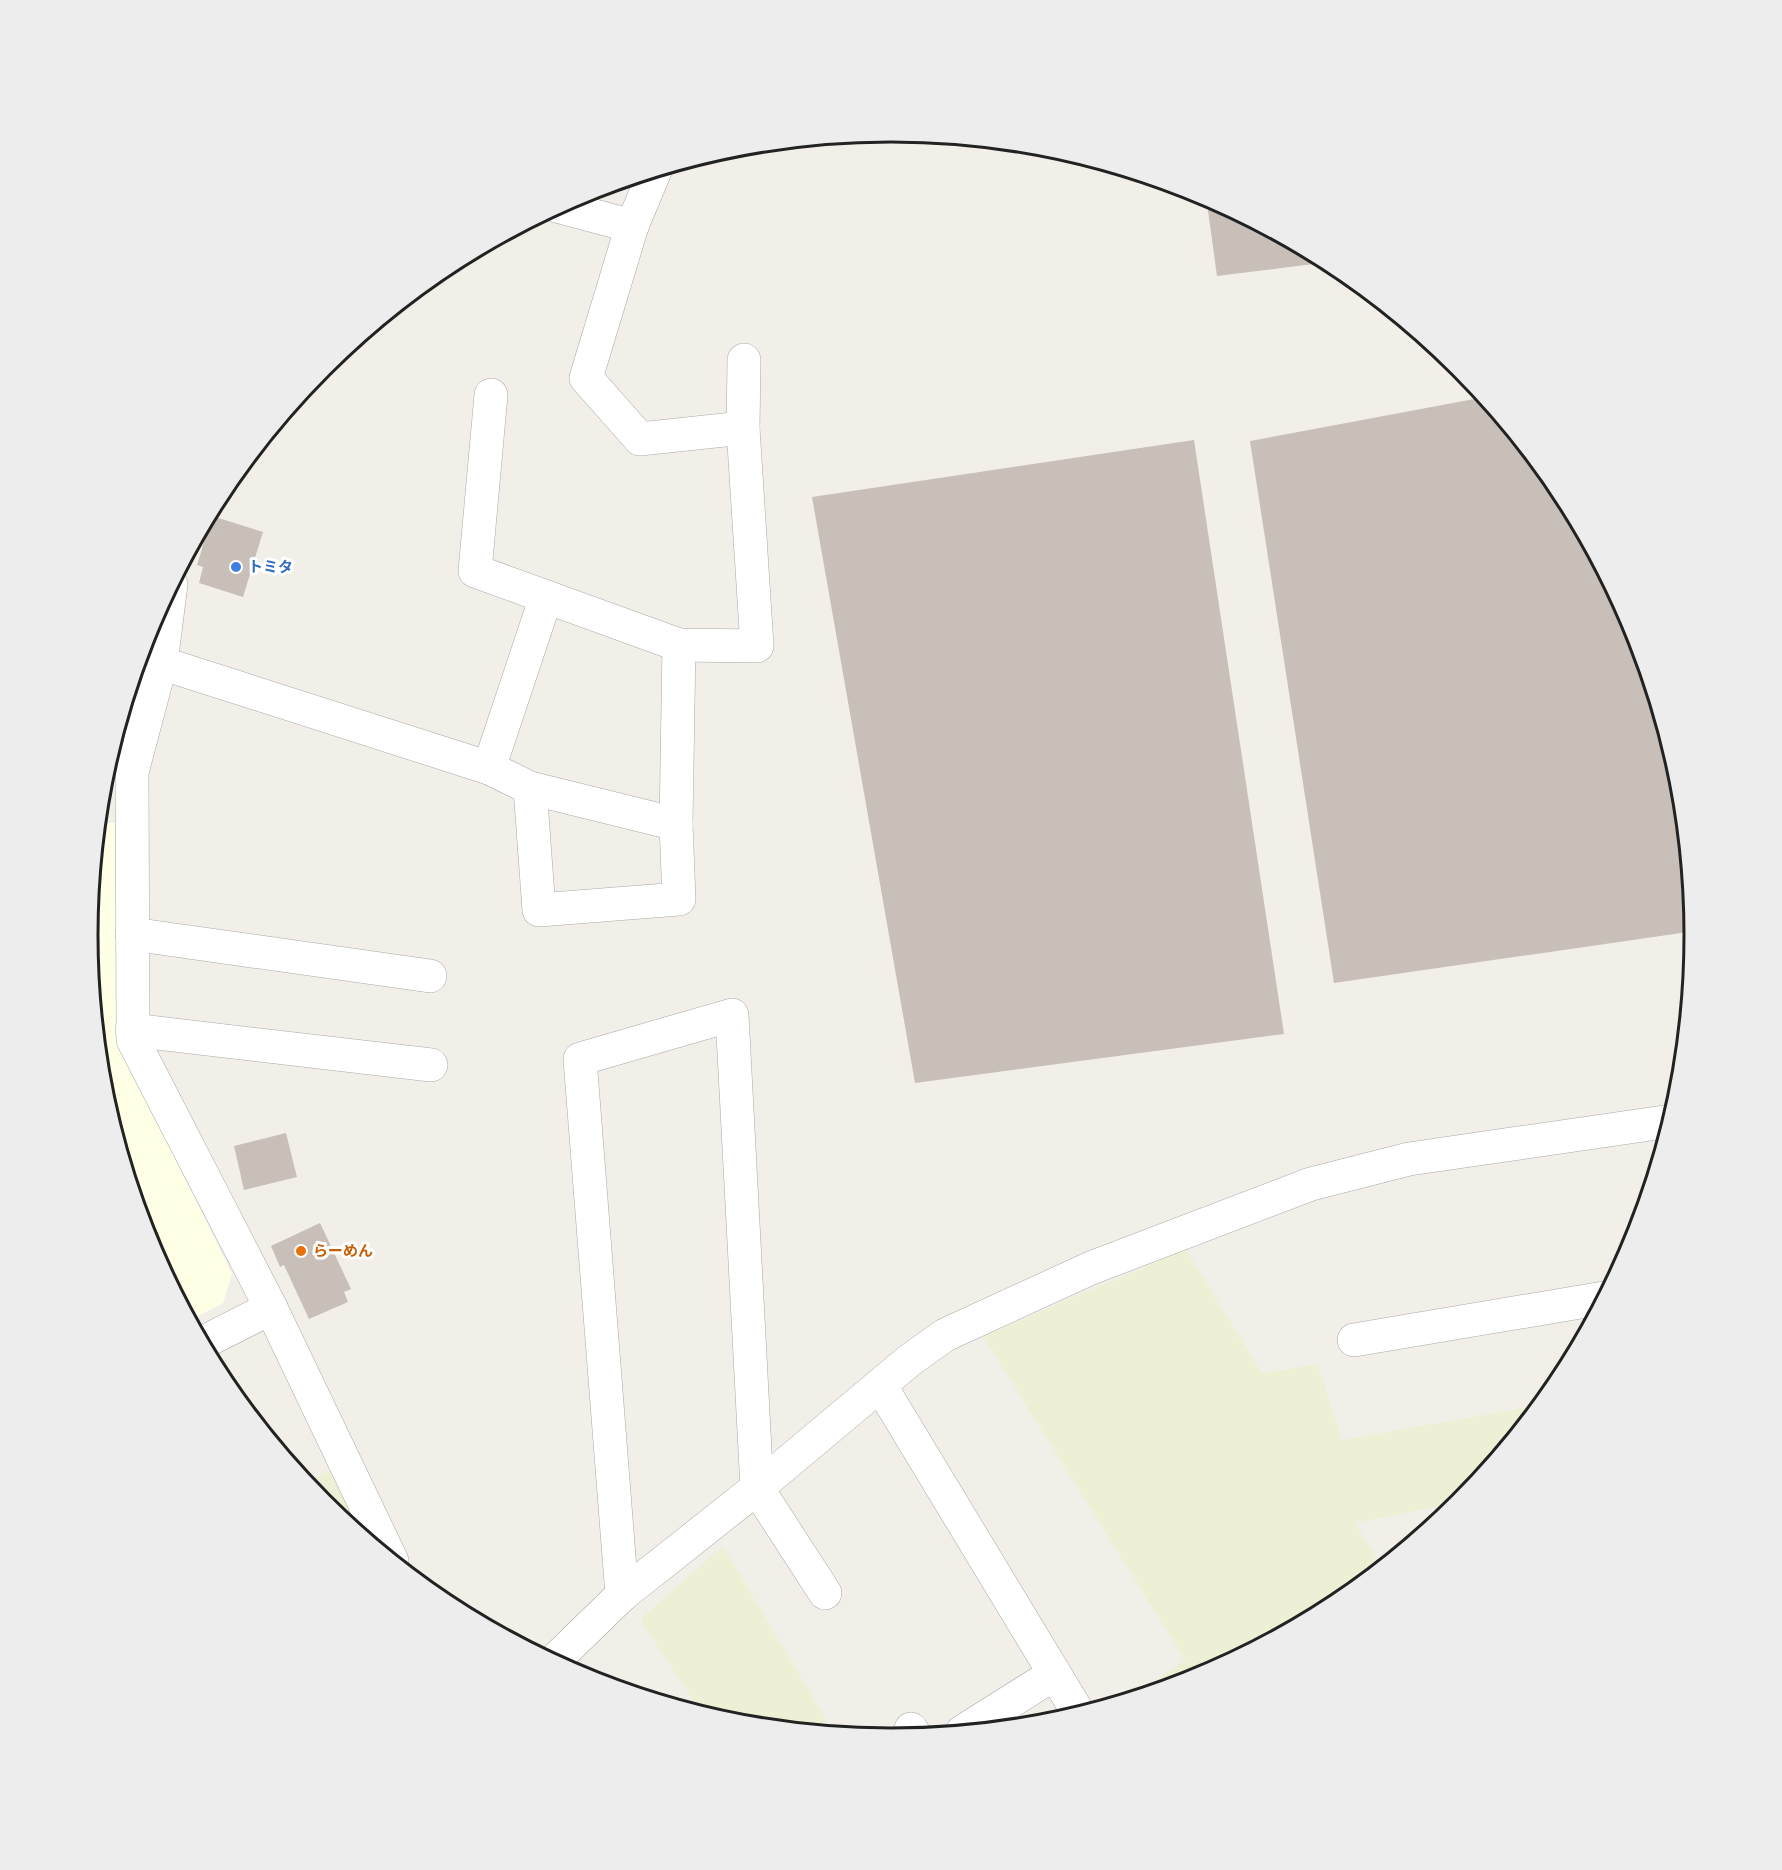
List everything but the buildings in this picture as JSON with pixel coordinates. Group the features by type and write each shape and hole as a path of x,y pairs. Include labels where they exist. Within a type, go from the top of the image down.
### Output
{"street":[{"path":"652,179 633,226 586,378 640,439 743,428"},
{"path":"570,209 633,226"},
{"path":"491,395 475,571 679,645 757,646 743,428 744,360"},
{"path":"489,768 546,597"},
{"path":"168,609 161,663 132,772 133,1040 271,1308 385,1546"},
{"path":"530,788 539,910 680,898 676,824 679,645"},
{"path":"161,663 489,768 530,788 676,824"},
{"path":"132,934 430,976"},
{"path":"622,1595 580,1059 732,1015 757,1488 825,1593"},
{"path":"132,1030 431,1065"},
{"path":"559,1656 622,1595 757,1488 880,1385 945,1335 1091,1268 1311,1184 1409,1159 1661,1122"},
{"path":"1354,1340 1596,1299"},
{"path":"209,1340 271,1308"},
{"path":"880,1385 1074,1706"},
{"path":"975,1724 1054,1674"}],"shaded area":[{"path":"105,823 116,823 121,1002 131,1068 232,1274 223,1303 196,1317 158,1239 125,1140 104,1039 99,987 99,883"},
{"path":"1186,1249 1262,1373 1318,1364 1342,1440 1529,1407 1488,1458 1442,1506 1355,1523 1378,1561 1374,1565 1332,1595 1242,1647 1148,1685 1185,1660 983,1336"},
{"path":"337,1468 365,1529 330,1496 313,1478"},
{"path":"723,1546 830,1726 787,1722 695,1703 640,1619"}],"place":[{"name":"トミタ","path":"236,567"},
{"name":"らーめん","path":"301,1251"}]}
